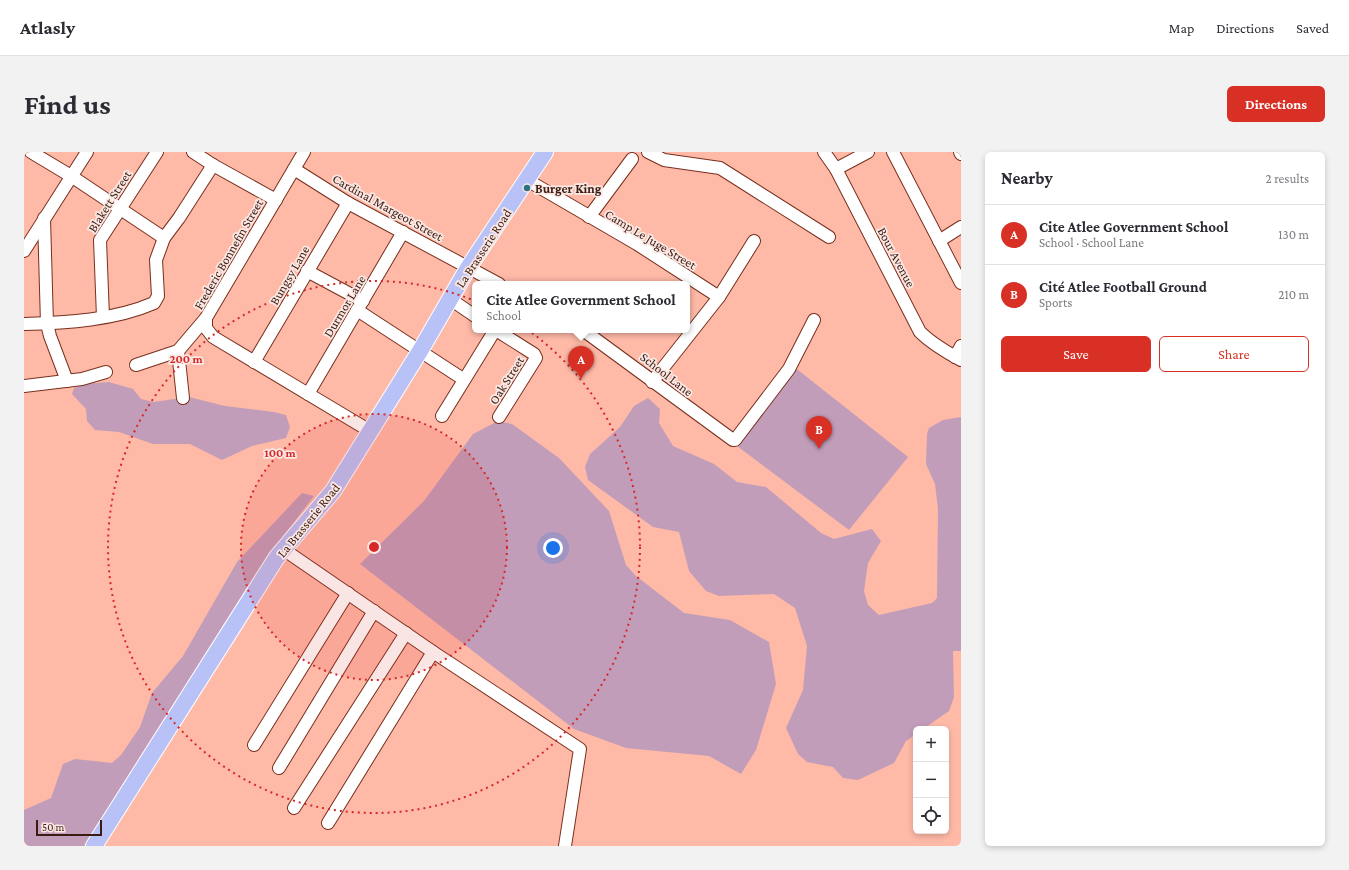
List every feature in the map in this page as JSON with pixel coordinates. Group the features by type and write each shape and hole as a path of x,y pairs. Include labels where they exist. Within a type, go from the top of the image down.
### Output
{"main road":[{"name":"La Brasserie Road","path":"94,846 283,549 333,491 420,351 468,268 545,152"}],"street":[{"path":"31,152 71,176 164,238"},
{"path":"24,251 87,152"},
{"name":"Blakett Street","path":"103,317 100,240 119,208 157,152"},
{"path":"193,152 213,165 276,200"},
{"name":"Frederic Bonnefin Street","path":"304,152 206,318 206,328 213,337 370,430"},
{"path":"648,152 664,160 720,168 829,237"},
{"name":"Bour Avenue","path":"824,152 836,170 920,332 929,341 958,358"},
{"path":"836,170 868,152"},
{"path":"893,152 961,283"},
{"path":"589,217 632,158"},
{"path":"24,324 47,324 103,317 154,303 158,296 156,260 164,238 179,218 213,165"},
{"name":"Cardinal Margeot Street","path":"294,169 348,203 468,268"},
{"name":"Camp Le Juge Street","path":"527,180 638,244 719,297"},
{"name":"Bungsy Lane","path":"254,362 348,203"},
{"path":"44,218 47,324 67,381"},
{"path":"939,240 961,227"},
{"name":"Durmor Lane","path":"308,394 404,232"},
{"path":"652,382 719,297 754,241"},
{"path":"468,268 493,281"},
{"path":"307,271 360,306 420,351 463,379"},
{"path":"450,299 472,314"},
{"path":"136,364 178,351 206,318"},
{"name":"School Lane","path":"587,333 640,370 652,382 735,440 790,369 814,320"},
{"path":"442,416 463,379 493,333"},
{"name":"Oak Street","path":"499,418 536,358 534,354 500,333"},
{"path":"958,358 961,346"},
{"path":"178,351 184,398"},
{"path":"24,386 82,379 106,372"},
{"path":"283,549 433,652 580,749 565,846"},
{"path":"254,745 348,593"},
{"path":"279,768 374,611"},
{"path":"294,808 406,633"},
{"path":"328,823 433,652"}],"shaded area":[{"path":"793,366 908,457 849,530 729,440"},
{"path":"109,382 133,389 141,399 153,402 189,397 225,406 274,412 286,415 290,427 286,438 252,446 222,460 190,444 153,444 119,432 95,430 87,421 86,409 72,394 74,388 85,384"},
{"path":"648,398 660,409 659,423 673,446 714,464 737,482 766,487 821,533 834,539 872,529 881,541 868,563 864,591 868,605 879,615 932,603 937,598 938,509 935,484 926,464 927,434 929,428 943,420 961,417 961,651 953,651 954,697 949,711 927,726 913,726 913,736 906,741 894,763 858,780 843,778 833,767 807,762 798,754 786,728 803,690 807,646 795,608 774,594 719,596 706,591 689,571 679,532 653,527 588,480 585,467 590,454 620,427 634,406"},
{"path":"498,421 512,424 559,458 609,511 626,565 636,576 684,613 730,620 769,642 776,684 756,750 741,774 709,756 626,748 574,729 360,564 424,501 473,434"},
{"path":"302,493 314,496 278,543 84,846 28,846 24,842 24,810 51,798 63,764 75,759 112,763 121,755 140,727 152,693 183,656 237,562"}],"place":[{"name":"Burger King","path":"527,188"},
{"name":"Cite Atlee Government School","path":"581,379"},
{"name":"Cité Atlee Football Ground","path":"819,449"}]}
